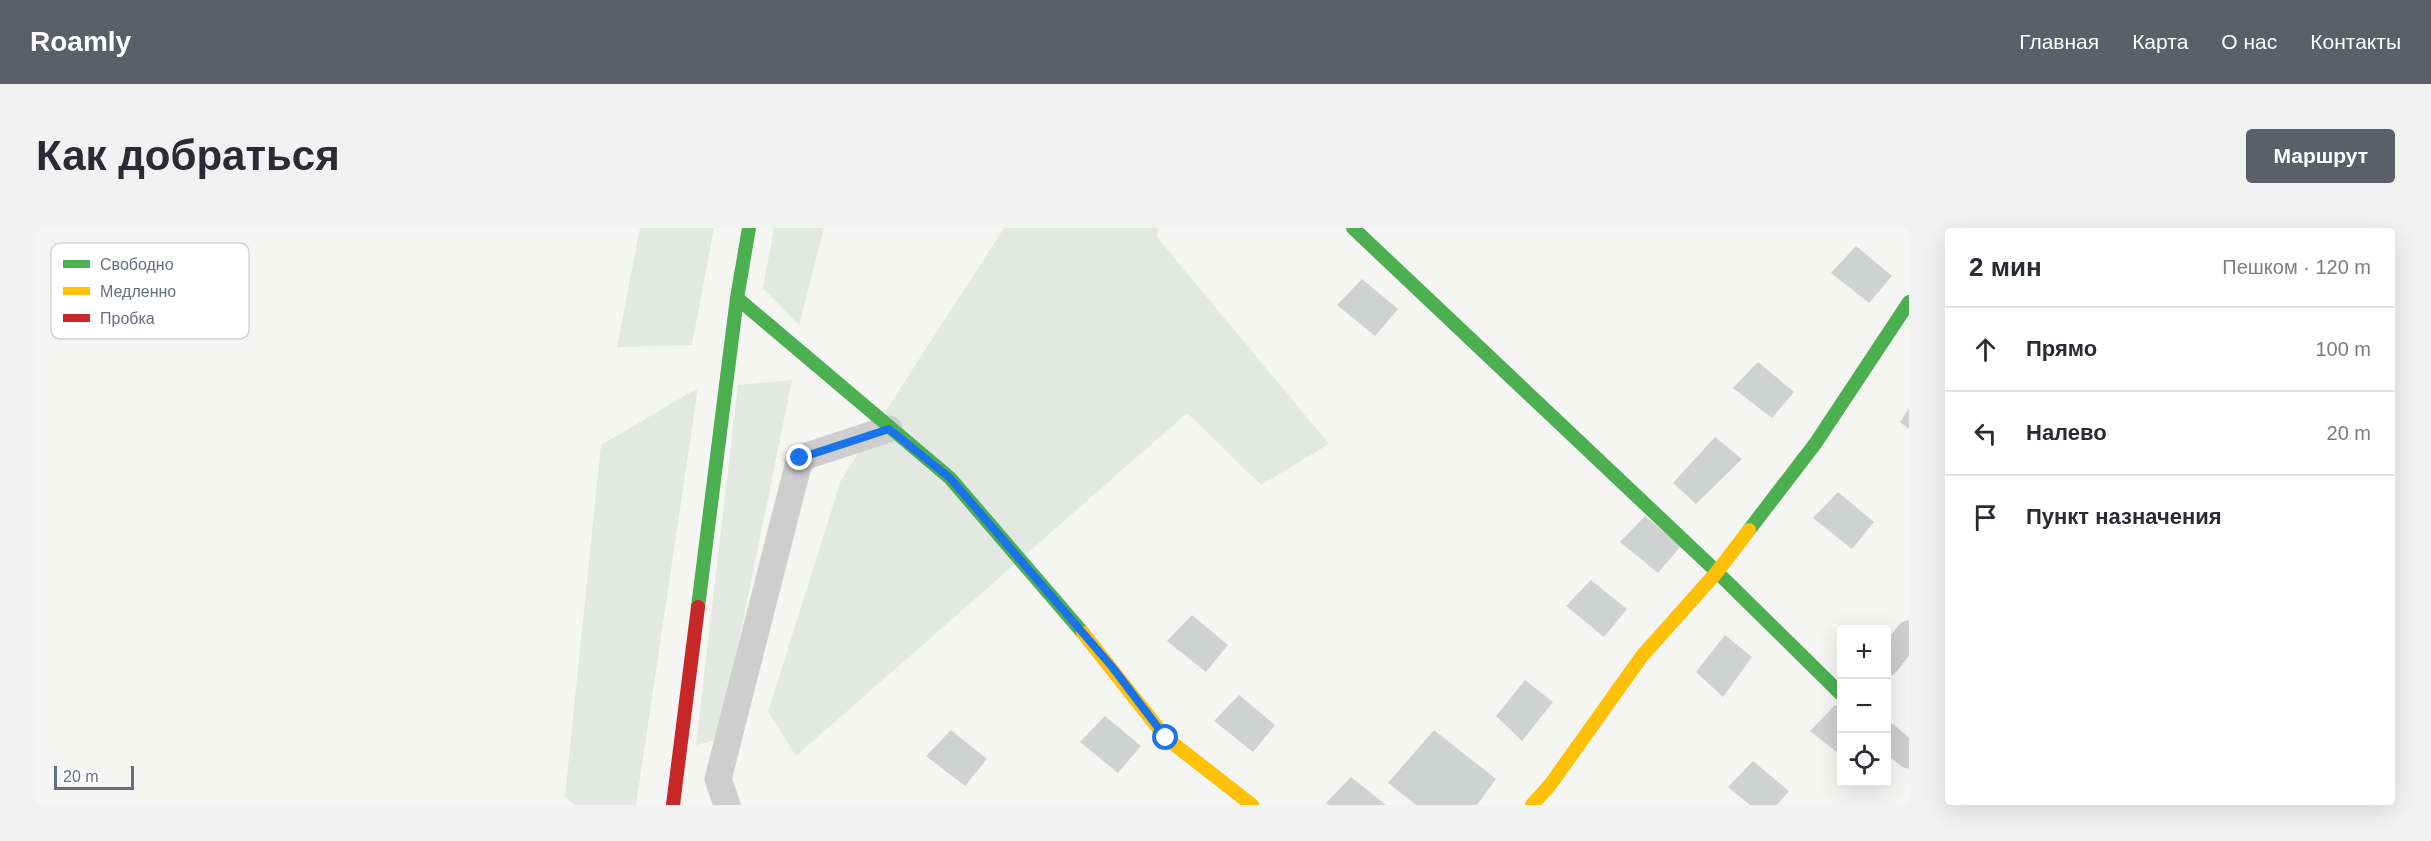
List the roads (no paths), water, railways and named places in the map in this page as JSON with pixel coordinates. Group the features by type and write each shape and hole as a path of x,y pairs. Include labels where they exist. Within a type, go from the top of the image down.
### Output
{"street":[{"path":"673,805 737,298 749,228"},
{"path":"1353,228 1717,572 1837,690"},
{"path":"737,298 889,429 950,478 1113,668 1166,738 1252,805"},
{"path":"1532,805 1550,785 1642,656 1717,572 1815,444 1909,302"},
{"path":"727,805 718,779 800,458 889,429"},
{"path":"1891,658 1909,634"},
{"path":"1891,739 1909,755"}]}
